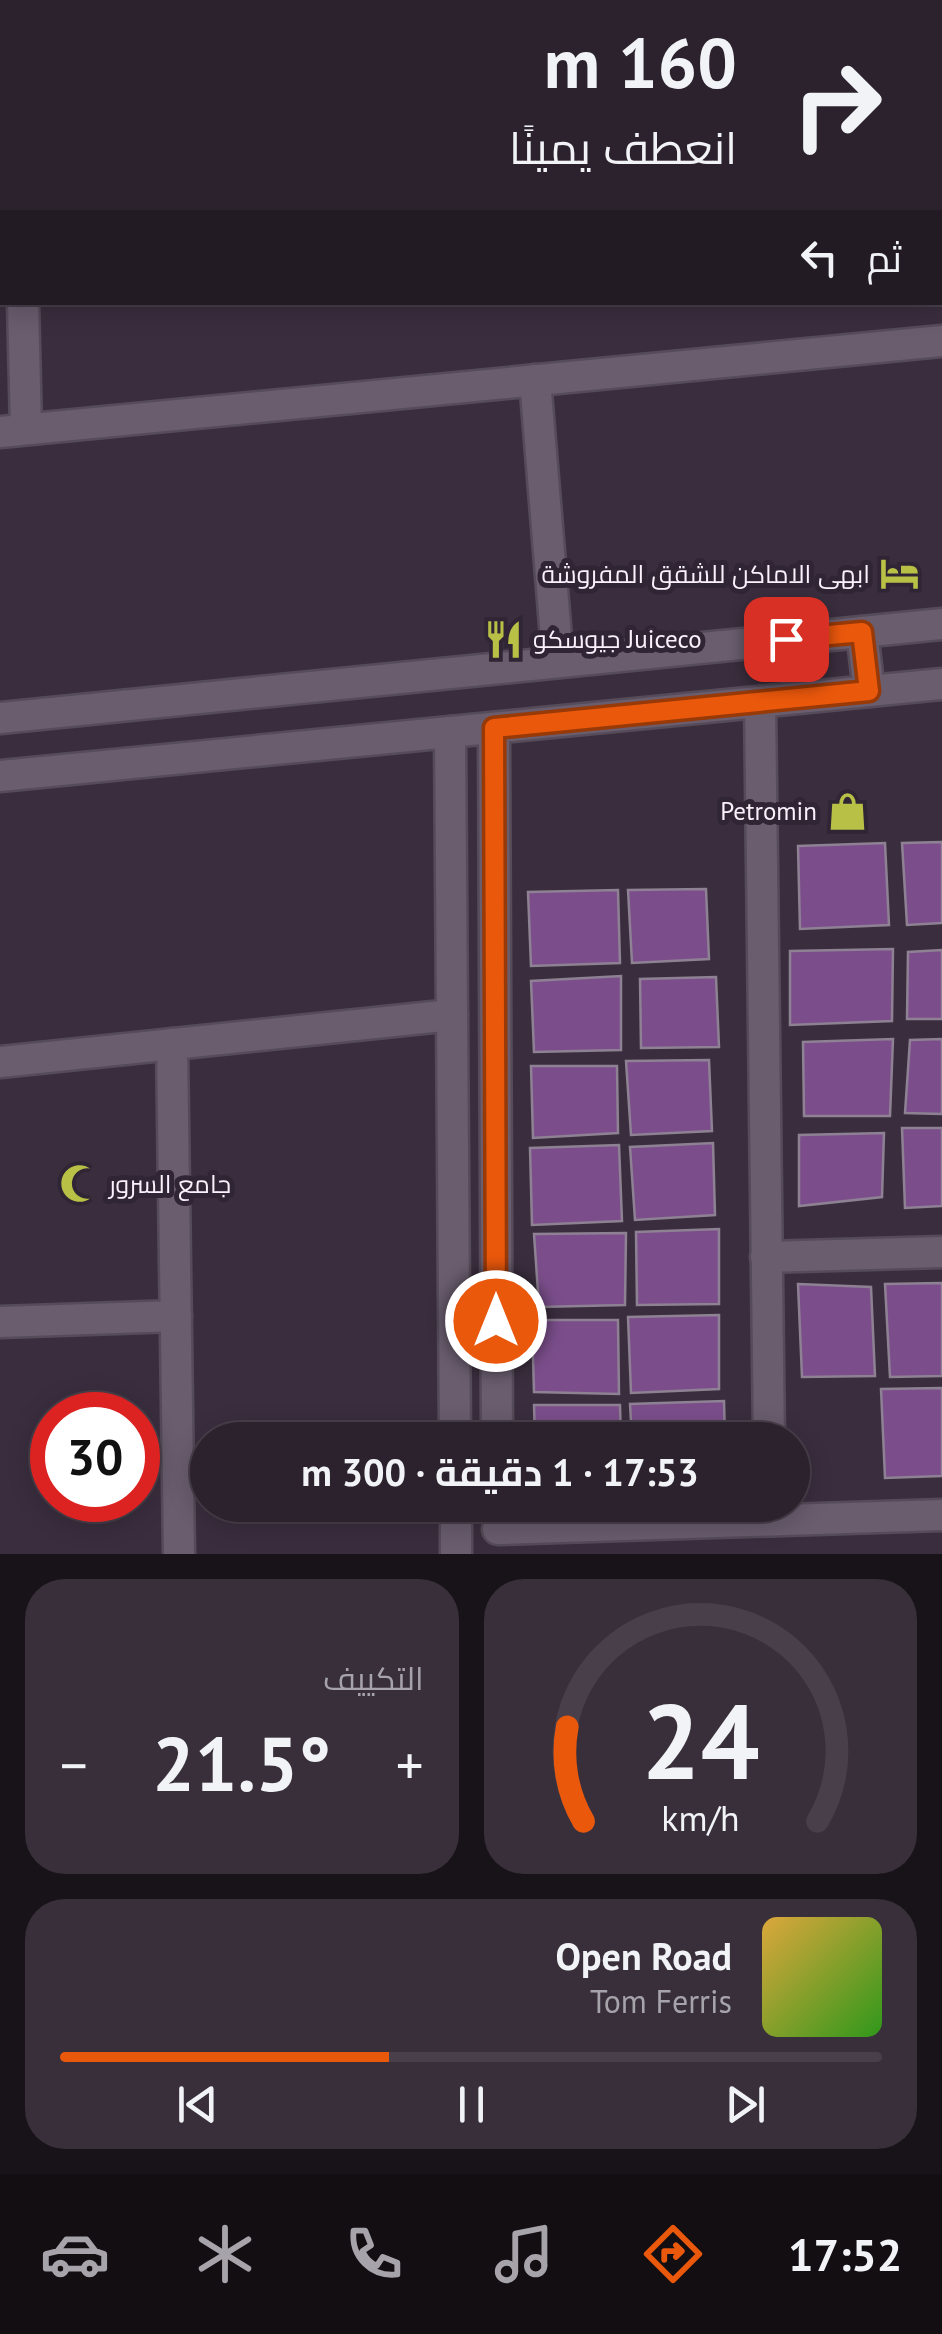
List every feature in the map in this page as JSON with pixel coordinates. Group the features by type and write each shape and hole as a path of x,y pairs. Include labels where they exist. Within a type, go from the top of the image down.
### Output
{"street":[{"path":"23,305 13,430 942,341"},
{"path":"535,380 558,662"},
{"path":"0,718 942,624"},
{"path":"862,632 869,691"},
{"path":"0,776 942,684"},
{"path":"760,702 768,1422"},
{"path":"494,728 497,1422"},
{"path":"450,732 455,1422"},
{"path":"0,1062 452,1015"},
{"path":"172,1044 179,1554"},
{"path":"766,1257 942,1252"},
{"path":"0,1322 176,1316"},
{"path":"810,1513 942,1515"},
{"path":"456,1522 456,1554"},
{"path":"498,1529 617,1522"}],"building":[{"path":"942,842 942,923 907,925 902,843"},
{"path":"885,843 889,925 800,929 798,846"},
{"path":"706,889 709,959 632,963 628,890"},
{"path":"618,890 620,963 531,966 528,892"},
{"path":"893,949 892,1021 790,1025 790,951"},
{"path":"942,950 942,1019 907,1019 908,952"},
{"path":"621,976 621,1050 534,1052 531,981"},
{"path":"716,977 719,1047 641,1048 640,979"},
{"path":"893,1039 890,1116 804,1116 803,1042"},
{"path":"942,1039 942,1114 905,1113 910,1040"},
{"path":"709,1060 712,1131 631,1135 626,1061"},
{"path":"531,1066 617,1066 618,1133 533,1138"},
{"path":"902,1128 942,1128 942,1206 905,1208"},
{"path":"884,1133 882,1197 799,1206 799,1135"},
{"path":"713,1143 715,1215 635,1220 630,1147"},
{"path":"619,1145 622,1221 532,1225 530,1148"},
{"path":"719,1229 719,1304 637,1305 636,1232"},
{"path":"626,1233 625,1305 539,1307 534,1234"},
{"path":"942,1283 942,1376 890,1377 885,1284"},
{"path":"798,1284 871,1287 875,1376 802,1377"},
{"path":"719,1315 719,1389 631,1393 628,1317"},
{"path":"532,1320 618,1320 619,1394 534,1392"},
{"path":"942,1388 942,1476 885,1478 881,1389"},
{"path":"724,1401 725,1422 631,1422 630,1404"},
{"path":"534,1405 620,1405 620,1422 534,1422"}],"place":[{"name":"ابهى الاماكن للشقق المفروشة","path":"900,574"},
{"name":"جيوسكو Juiceco","path":"503,639"},
{"name":"Petromin","path":"847,811"},
{"name":"جامع السرور","path":"79,1184"}],"route":[{"path":"496,1321 494,728 869,691 862,632 786,639"}]}
